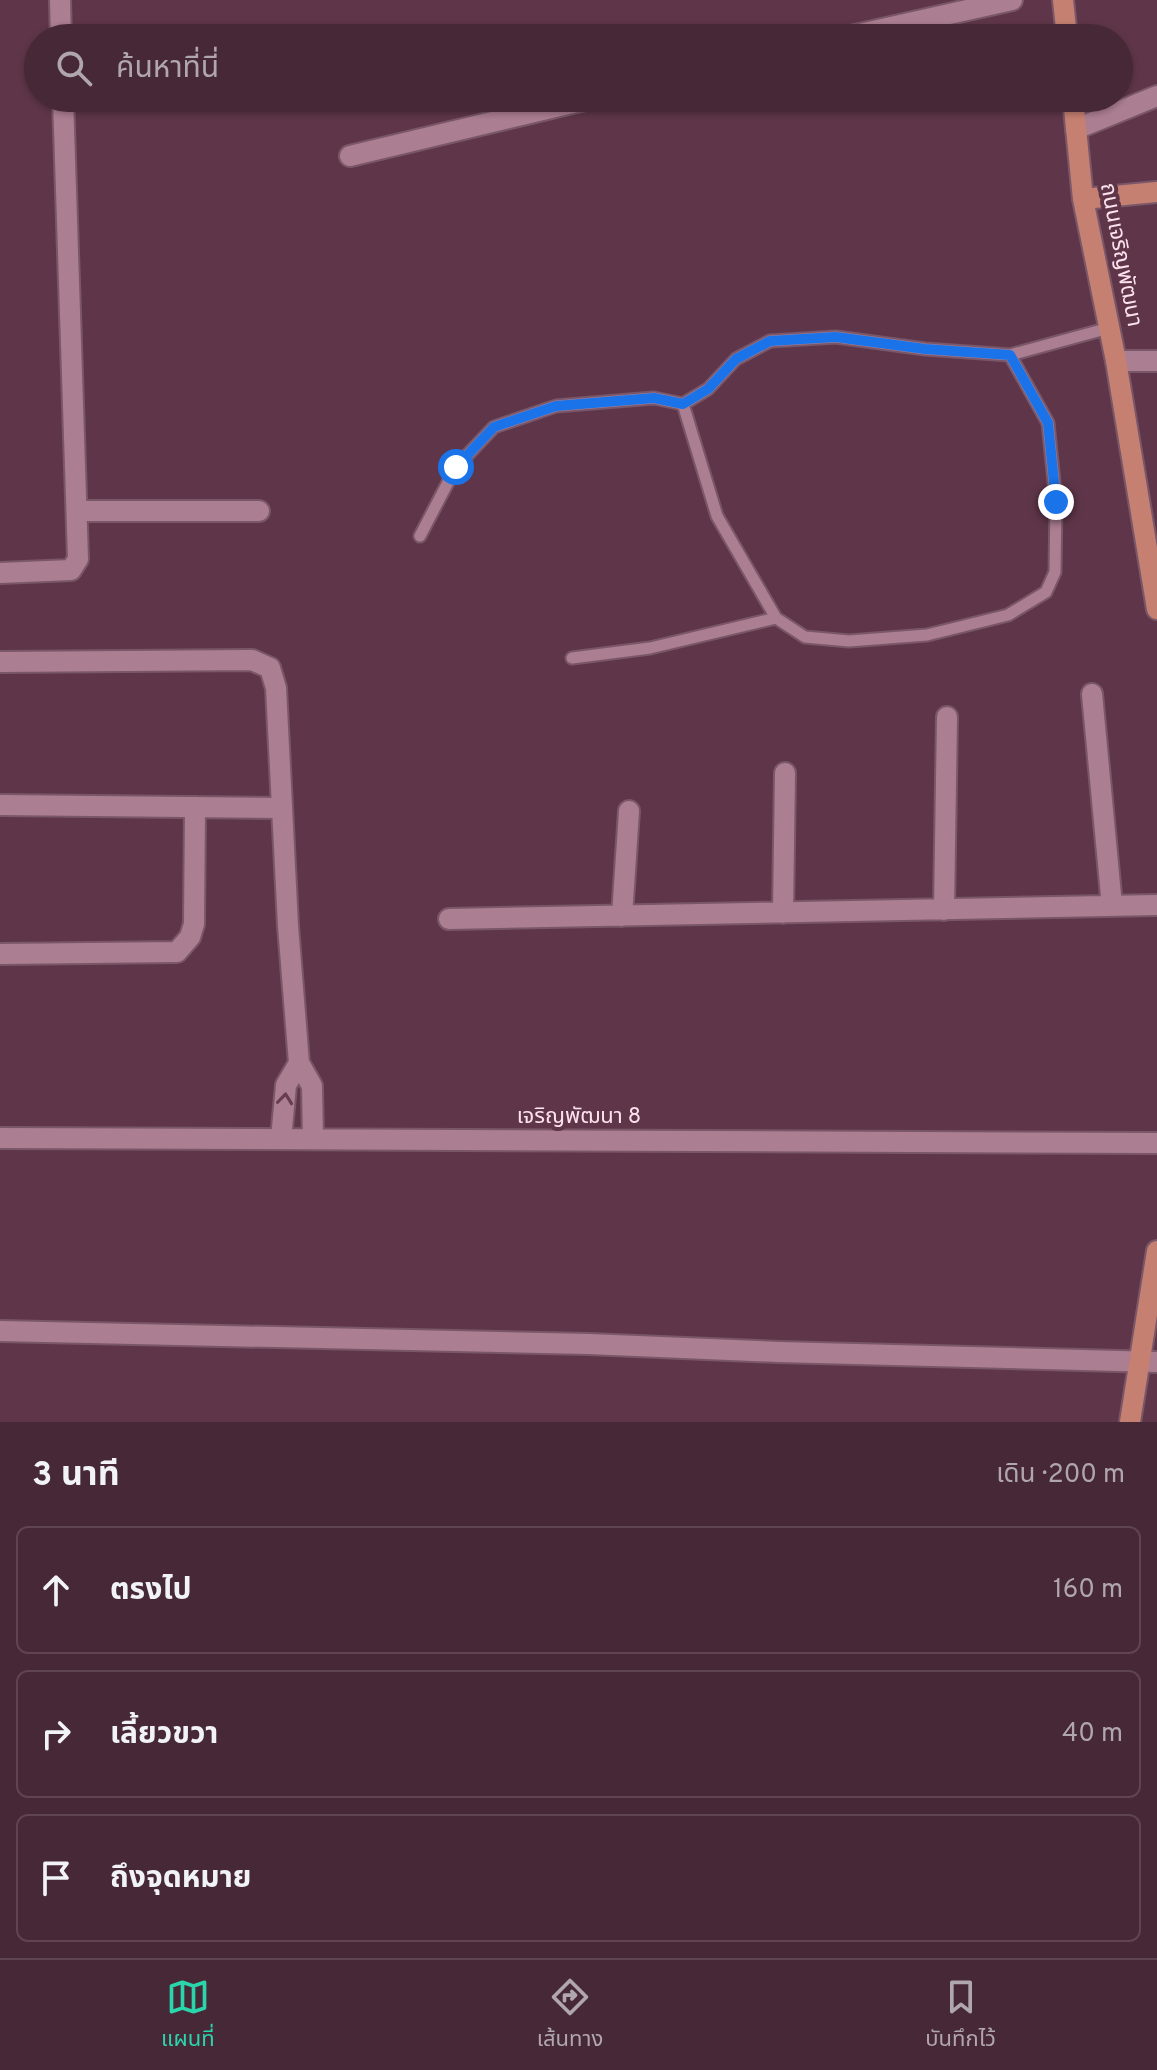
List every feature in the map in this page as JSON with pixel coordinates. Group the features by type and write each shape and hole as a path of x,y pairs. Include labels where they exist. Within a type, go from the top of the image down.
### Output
{"street":[{"path":"60,0 61,24"},
{"path":"905,24 1012,0"},
{"path":"1063,0 1066,24"},
{"path":"1133,106 1157,96"},
{"path":"0,573 71,570 78,559 63,112"},
{"path":"350,156 534,112"},
{"name":"ถนนเจริญพัฒนา","path":"1074,112 1083,199 1116,361 1157,609"},
{"path":"1076,129 1118,112"},
{"path":"1083,199 1157,192"},
{"path":"1116,361 1157,361"},
{"path":"77,511 259,511"},
{"path":"0,662 252,660 270,668 276,688 288,926 299,1063 312,1086 313,1139"},
{"path":"1092,694 1112,906"},
{"path":"944,910 947,717"},
{"path":"783,913 785,773"},
{"path":"0,805 282,808"},
{"path":"0,954 177,952 190,937 194,924 195,807"},
{"path":"622,916 629,811"},
{"path":"449,919 1157,905"},
{"path":"281,1139 286,1085 299,1063"},
{"name":"เจริญพัฒนา 8","path":"0,1138 1157,1143"},
{"path":"1130,1422 1148,1361 1157,1251"},
{"path":"0,1331 1148,1361"}],"lane":[{"path":"420,536 456,467 494,427 556,406 654,398 683,404 708,389 736,359 770,341 836,337 925,349 1010,355 1109,328"},
{"path":"683,404 717,516 776,618 805,637 849,641 927,635 1008,615 1046,592 1055,572 1056,502 1048,423 1010,355"},
{"path":"572,658 650,648 776,618"}],"route":[{"path":"456,467 494,427 556,406 654,398 683,404 708,389 736,359 770,341 836,337 925,349 1010,355 1048,423 1056,502"}]}
